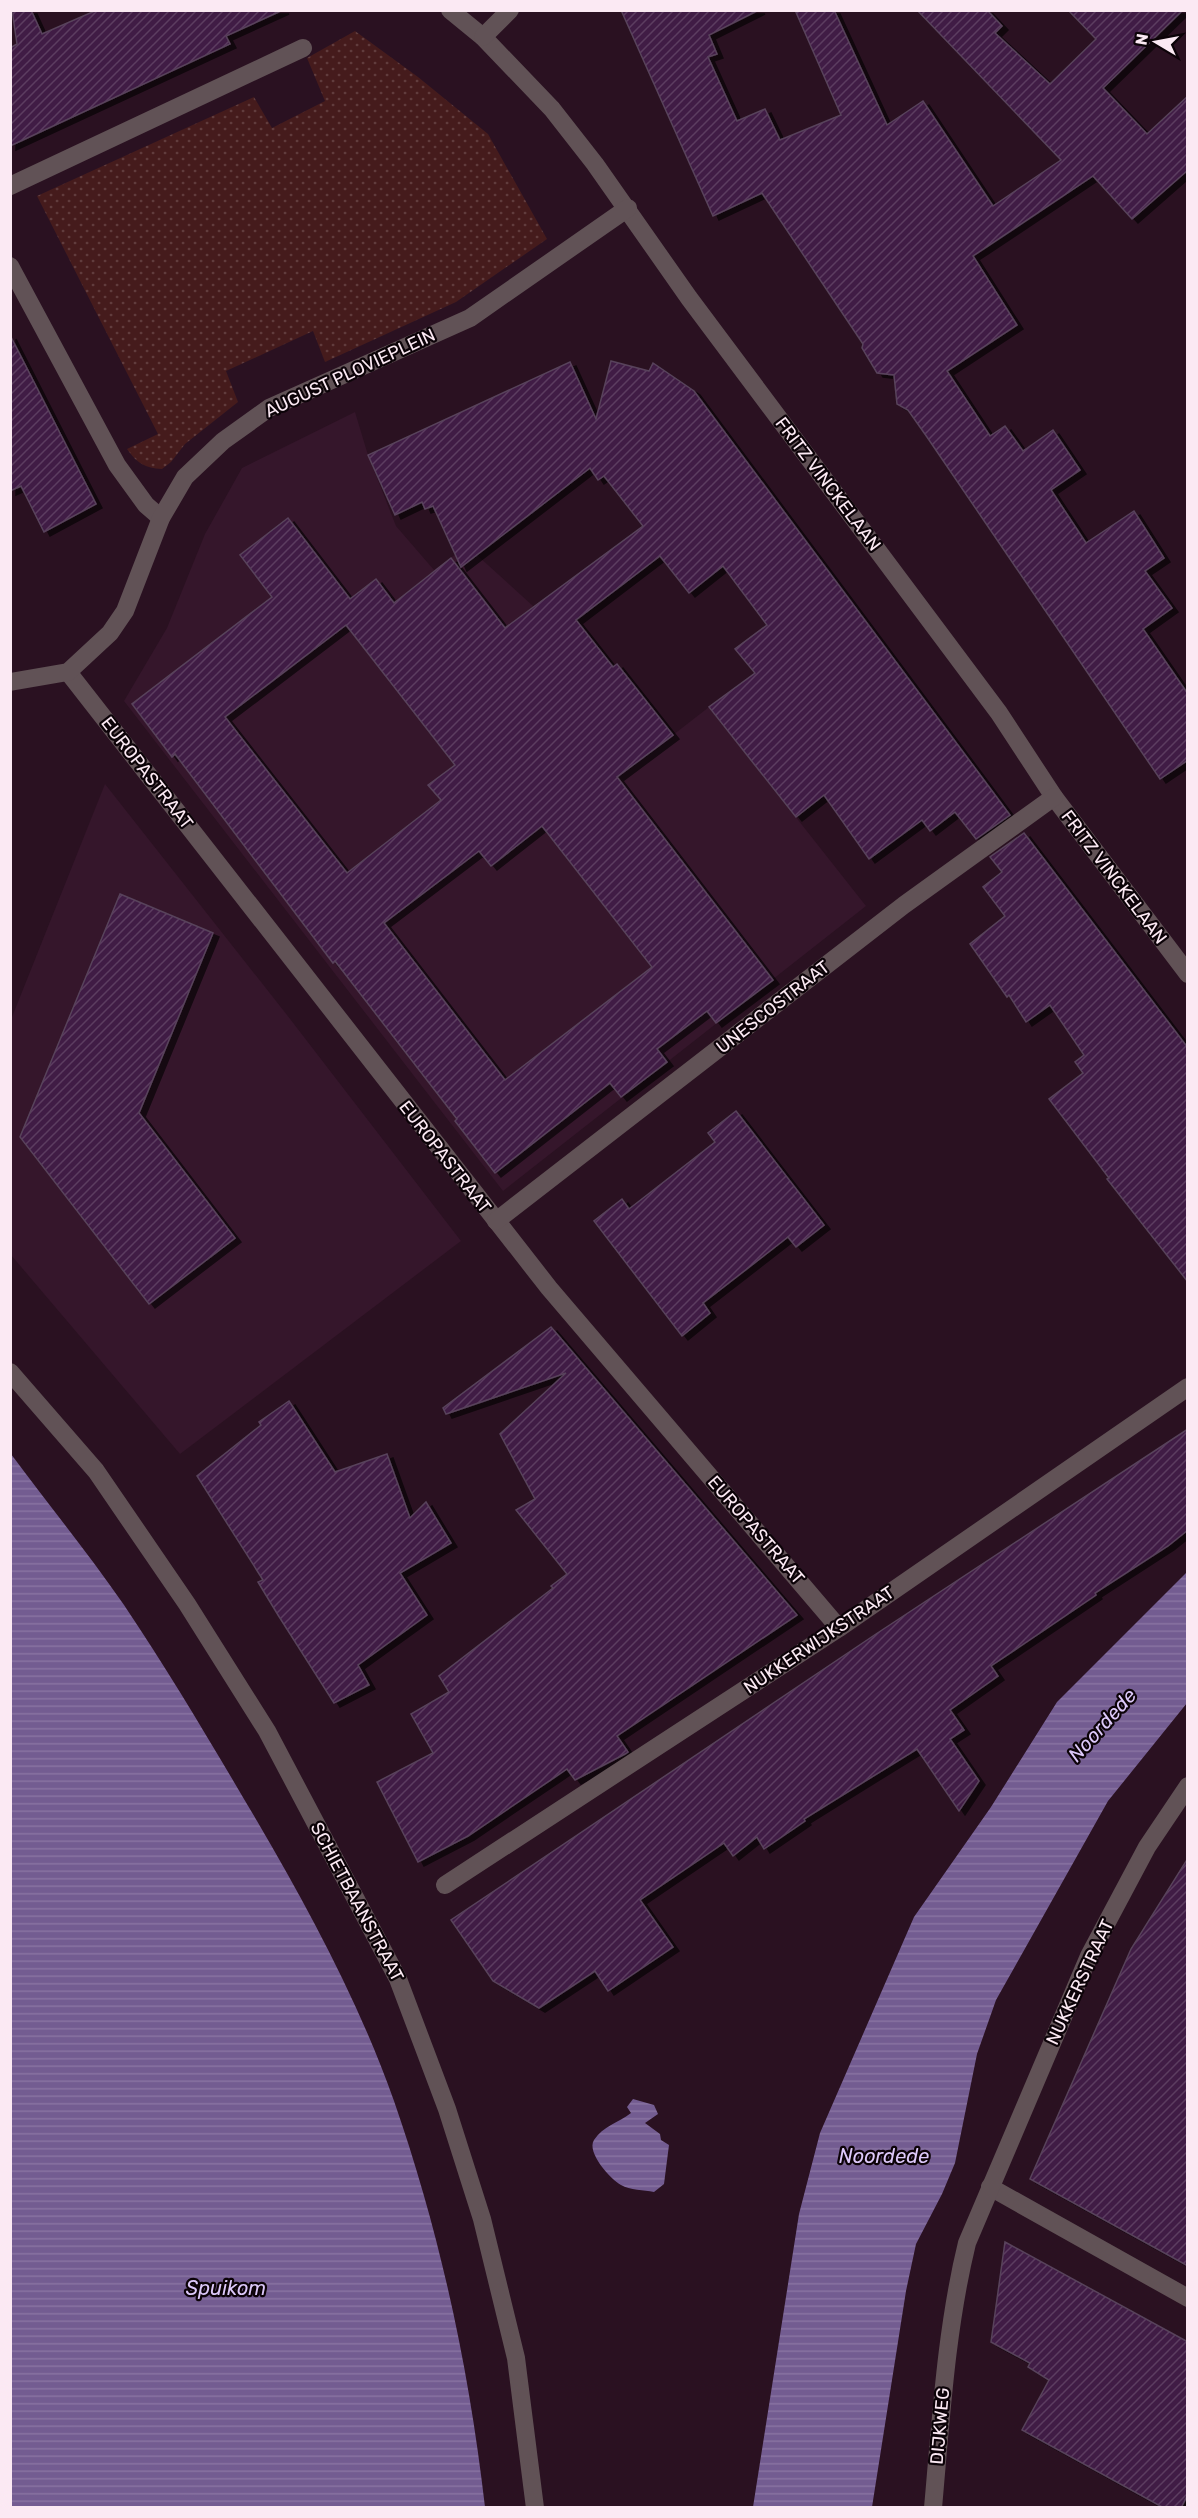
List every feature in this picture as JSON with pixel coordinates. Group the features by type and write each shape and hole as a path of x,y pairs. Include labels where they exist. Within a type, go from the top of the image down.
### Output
{"street":[{"name":"FRITZ VINCKELAAN","path":"450,10 483,37 552,110 628,208 696,307 999,713 1054,797 1188,974"},
{"path":"483,37 510,10"},
{"path":"10,186 303,48"},
{"name":"AUGUST PLOVIEPLEIN","path":"68,672 110,633 125,611 161,518 185,477 203,458 269,408 470,318 628,208"},
{"path":"10,266 117,465 146,505 161,518"},
{"path":"10,682 68,672"},
{"name":"EUROPASTRAAT","path":"68,672 549,1288 839,1628"},
{"name":"UNESCOSTRAAT","path":"496,1221 904,905 1054,797"},
{"name":"SCHIETBAANSTRAAT","path":"10,1371 96,1471 187,1604 267,1731 398,1979 447,2109 482,2218 516,2358 535,2508"},
{"name":"NUKKERWIJKSTRAAT","path":"445,1885 839,1628 1188,1387"},
{"name":"NUKKERSTRAAT","path":"949,2345 956,2292 967,2243 990,2187 1089,1956 1147,1847 1188,1786"},
{"path":"990,2187 1188,2298"},
{"name":"DIJKWEG","path":"933,2508 949,2345"}],"shaded area":[{"path":"355,31 418,77 488,134 547,239 456,302 325,362 313,331 226,371 238,402 185,444 171,462 162,469 142,464 127,449 158,434 37,196 254,97 272,128 325,101 307,58"},
{"path":"355,412 368,455 396,526 434,570 467,546 544,616 597,679 617,664 673,735 709,707 866,906 503,1191 124,701 167,628 205,534 242,468"},
{"path":"105,784 461,1241 180,1454 11,1255 10,1022"}],"water":[{"name":"Spuikom","path":"11,1454 110,1586 175,1685 295,1888 349,1992 394,2101 439,2251 461,2352 485,2507 11,2507"},
{"name":"Noordede","path":"1187,1572 1187,1703 1108,1801 996,2000 977,2054 955,2163 916,2244 906,2291 872,2507 753,2507 799,2214 820,2133 914,1917 991,1807 1057,1702"},
{"path":"633,2099 654,2105 658,2114 645,2123 660,2134 661,2140 669,2145 664,2184 654,2192 621,2185 606,2172 593,2151 592,2145 598,2135 631,2113 627,2107"}],"building":[{"path":"12,10 31,10 42,34 97,10 283,10 226,36 230,44 10,146 10,48 17,44"},
{"path":"621,10 759,10 709,35 717,54 708,57 737,121 765,109 780,140 841,115 795,10 834,10 887,125 923,101 993,206 1061,160 917,10 987,10 1002,26 995,33 1050,84 1096,39 1068,10 1183,10 1103,88 1147,134 1188,96 1188,170 1132,219 1093,176 973,256 1017,325 947,371 990,436 1005,426 1023,451 1053,430 1080,470 1051,490 1086,543 1134,511 1164,558 1145,571 1172,608 1143,629 1188,694 1188,760 1160,779 927,437 908,410 897,404 894,375 877,373 862,348 863,344 762,193 713,216"},
{"path":"10,335 96,504 44,532 21,486 10,491"},
{"path":"611,361 649,371 653,363 694,391 1010,815 976,839 955,812 930,831 922,820 869,859 824,795 796,817 709,707 755,673 735,649 767,625 723,566 689,593 660,556 576,620 613,667 617,664 673,735 617,777 773,980 716,1023 707,1011 657,1049 667,1062 621,1097 610,1083 495,1173 455,1121 457,1119 335,961 333,963 175,754 172,757 132,704 272,597 240,555 288,518 350,599 376,579 394,603 451,558 505,628 643,526 604,476 598,480 590,468 461,567 433,506 425,509 422,502 395,515 368,455 570,362 596,419","holes":["346,625 455,765 428,785 441,800 347,873 225,717","542,826 652,967 505,1080 384,923 479,851 491,866"]},
{"path":"1024,833 1188,1048 1188,1282 1107,1179 1109,1178 1049,1099 1083,1073 1075,1062 1084,1055 1050,1005 1026,1022 1009,995 1007,997 970,944 1005,916 983,887 1002,872 990,857"},
{"path":"120,894 213,933 139,1113 235,1238 149,1304 20,1137"},
{"path":"736,1111 824,1225 796,1247 788,1237 703,1303 710,1313 682,1336 594,1221 622,1199 629,1209 715,1142 708,1133"},
{"path":"551,1327 797,1615 617,1736 628,1752 625,1754 575,1780 567,1769 468,1836 418,1862 377,1782 433,1753 411,1714 449,1692 439,1676 553,1588 551,1586 567,1574 516,1510 535,1499 500,1434 566,1373 446,1414 443,1408"},
{"path":"289,1401 335,1472 387,1454 410,1518 426,1502 451,1543 400,1573 427,1615 358,1665 369,1685 334,1703 258,1582 263,1580 197,1476 261,1425 259,1422"},
{"path":"1188,1429 1188,1530 1168,1546 1095,1593 1096,1595 991,1666 998,1676 950,1710 964,1730 950,1739 979,1781 959,1811 917,1749 804,1819 805,1821 764,1849 757,1837 733,1856 724,1843 640,1900 673,1947 608,1991 595,1971 539,2008 493,1981 451,1920 876,1634"},
{"path":"1188,1858 1188,2266 1030,2179 1131,1949"},
{"path":"1005,2242 1188,2342 1187,2496 1181,2508 1164,2508 1022,2430 1049,2380 1028,2367 1030,2363 991,2342"}]}
